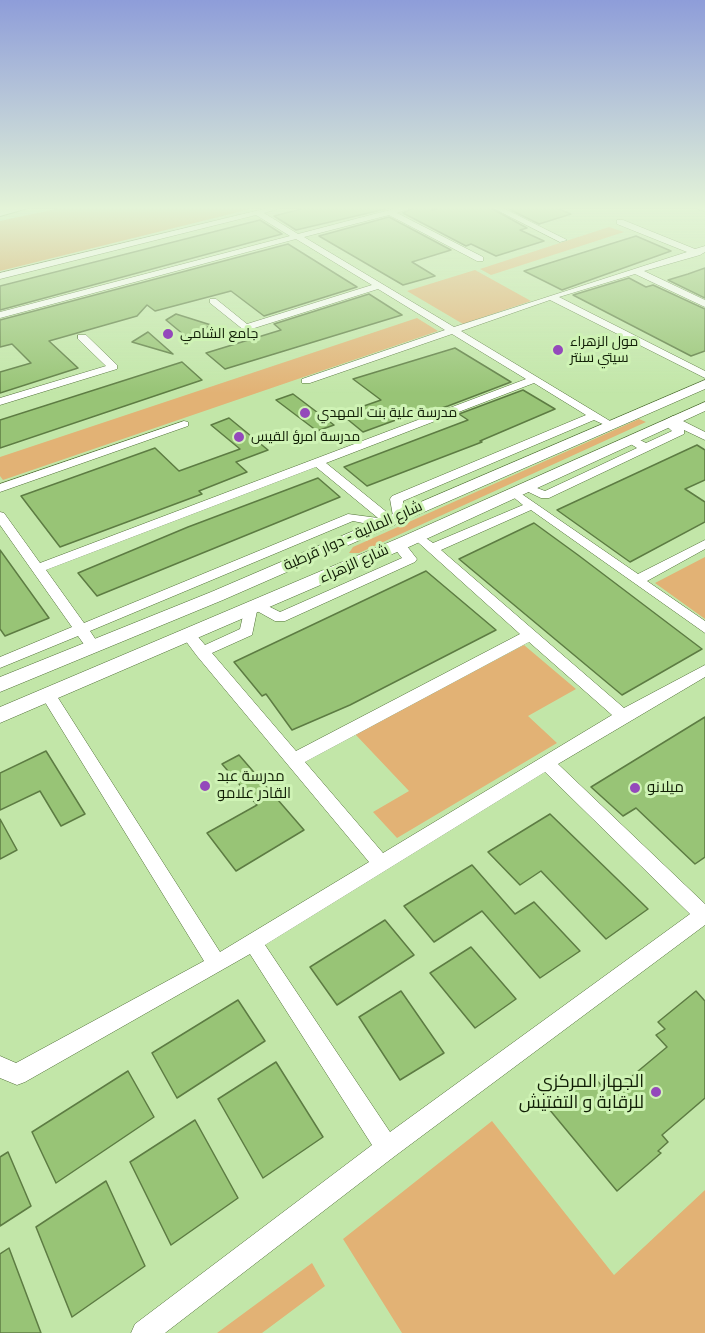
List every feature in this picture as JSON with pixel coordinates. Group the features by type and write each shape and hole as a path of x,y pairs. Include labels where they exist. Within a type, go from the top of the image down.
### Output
{"main road":[{"name":"شارع المالية - دوار قرطبة","path":"0,685 321,551 480,481 602,420 640,411 704,376"},
{"name":"شارع الزهراء","path":"0,715 254,608 705,406"},
{"path":"640,411 668,422"},
{"path":"321,551 340,570"}],"street":[{"path":"0,276 27,269"},
{"path":"0,315 174,269"},
{"path":"351,269 602,420"},
{"path":"306,381 635,270 705,304"},
{"path":"213,301 245,328 379,286"},
{"path":"551,297 704,376"},
{"path":"0,402 112,367 81,338"},
{"path":"39,568 535,379"},
{"path":"390,520 396,499 466,470 602,420"},
{"path":"668,422 705,437"},
{"path":"519,490 545,495 680,432 668,422"},
{"path":"0,488 184,424"},
{"path":"630,439 646,448"},
{"path":"318,462 390,520"},
{"path":"466,470 480,481"},
{"path":"519,490 531,505 705,628"},
{"path":"431,549 531,505"},
{"path":"0,516 93,646"},
{"path":"0,663 82,631 352,517 390,520"},
{"path":"417,536 623,716"},
{"path":"202,651 247,632 254,608 280,618 410,559 398,544"},
{"path":"638,580 705,544"},
{"path":"219,573 235,588"},
{"path":"294,760 530,635"},
{"path":"189,636 381,864"},
{"path":"0,1067 17,1074 217,964 623,716 705,670"},
{"path":"48,694 217,964"},
{"path":"144,1333 387,1148 705,915 547,763"},
{"path":"253,943 387,1148"}],"shaded area":[{"path":"480,269 509,269 491,275"},
{"path":"475,270 531,301 463,324 407,291"},
{"path":"417,318 438,331 3,480 0,476 0,457"},
{"path":"639,419 646,422 359,553 349,553 353,547"},
{"path":"705,557 705,619 655,583"},
{"path":"524,645 576,689 528,716 557,743 397,838 373,812 409,791 355,734"},
{"path":"492,1121 614,1275 705,1190 705,1333 402,1333 343,1239"},
{"path":"312,1263 325,1286 262,1333 217,1333"}],"building":[{"path":"66,269 151,269 0,310 0,286"},
{"path":"192,269 328,269 357,287 264,316 231,291 155,311 147,305 137,316 49,341 78,368 0,393 0,372 31,363 12,344 0,347 0,320"},
{"path":"376,269 424,269 435,276 403,285"},
{"path":"530,269 620,269 562,290 524,271"},
{"path":"705,269 705,298 668,280"},
{"path":"629,278 646,287 653,285 705,309 705,351 691,356 573,295"},
{"path":"369,294 402,315 225,369 206,353 281,330 274,324"},
{"path":"176,314 211,325 189,339 166,320"},
{"path":"148,332 173,354 132,342"},
{"path":"455,348 511,382 448,406 406,419 404,417 363,432 341,414 381,400 353,379"},
{"path":"182,362 202,380 0,448 0,420"},
{"path":"523,390 555,409 480,441 482,442 367,486 344,467 468,420 459,414"},
{"name":"مدرسة علية بنت المهدي","path":"293,394 334,425 317,431 276,400"},
{"path":"229,418 268,450 236,462 247,472 199,491 202,494 60,547 21,496 155,448 179,471 240,449 211,425"},
{"path":"697,445 705,450 705,480 685,489 705,502 705,522 630,562 557,510"},
{"path":"318,478 340,497 97,596 78,573 188,527"},
{"path":"534,523 702,649 622,695 459,559"},
{"path":"0,550 49,618 5,636 0,629"},
{"path":"426,571 496,630 350,705 292,730 266,694 262,696 234,662"},
{"path":"705,717 705,857 695,864 636,808 623,816 591,787"},
{"path":"46,751 85,814 61,826 40,791 0,810 0,773"},
{"path":"239,755 304,830 236,871 207,833 257,805 222,764"},
{"path":"550,814 648,909 606,939 541,871 520,885 488,852"},
{"path":"0,819 17,850 0,859"},
{"path":"472,865 515,914 534,902 580,951 540,978 482,911 434,942 404,906"},
{"path":"385,920 414,955 337,1005 310,967"},
{"path":"471,947 516,999 475,1028 430,973"},
{"path":"401,991 444,1053 400,1080 359,1017"},
{"path":"696,991 705,1001 705,1098 662,1135 668,1142 658,1151 661,1153 617,1191 549,1109 592,1075 601,1085 610,1077 619,1087 667,1047 656,1035 665,1029 658,1022"},
{"path":"238,1000 265,1041 177,1098 152,1053"},
{"path":"276,1062 323,1137 263,1178 218,1099"},
{"path":"128,1071 154,1117 56,1183 32,1132"},
{"path":"195,1120 238,1198 171,1245 130,1162"},
{"path":"8,1152 31,1206 0,1226 0,1157"},
{"path":"106,1181 145,1266 72,1317 36,1227"},
{"path":"9,1248 41,1333 0,1333 0,1254"}],"place":[{"name":"جامع الشامي","path":"168,334"},
{"name":"مول الزهراء سيتي سنتر","path":"558,350"},
{"name":"مدرسة علية بنت المهدي","path":"305,413"},
{"name":"مدرسة امرؤ القيس","path":"239,437"},
{"name":"مدرسة عبد القادر علامو","path":"205,786"},
{"name":"ميلانو","path":"635,788"},
{"name":"الجهاز المركزي للرقابة و التفتيش","path":"656,1092"}]}
